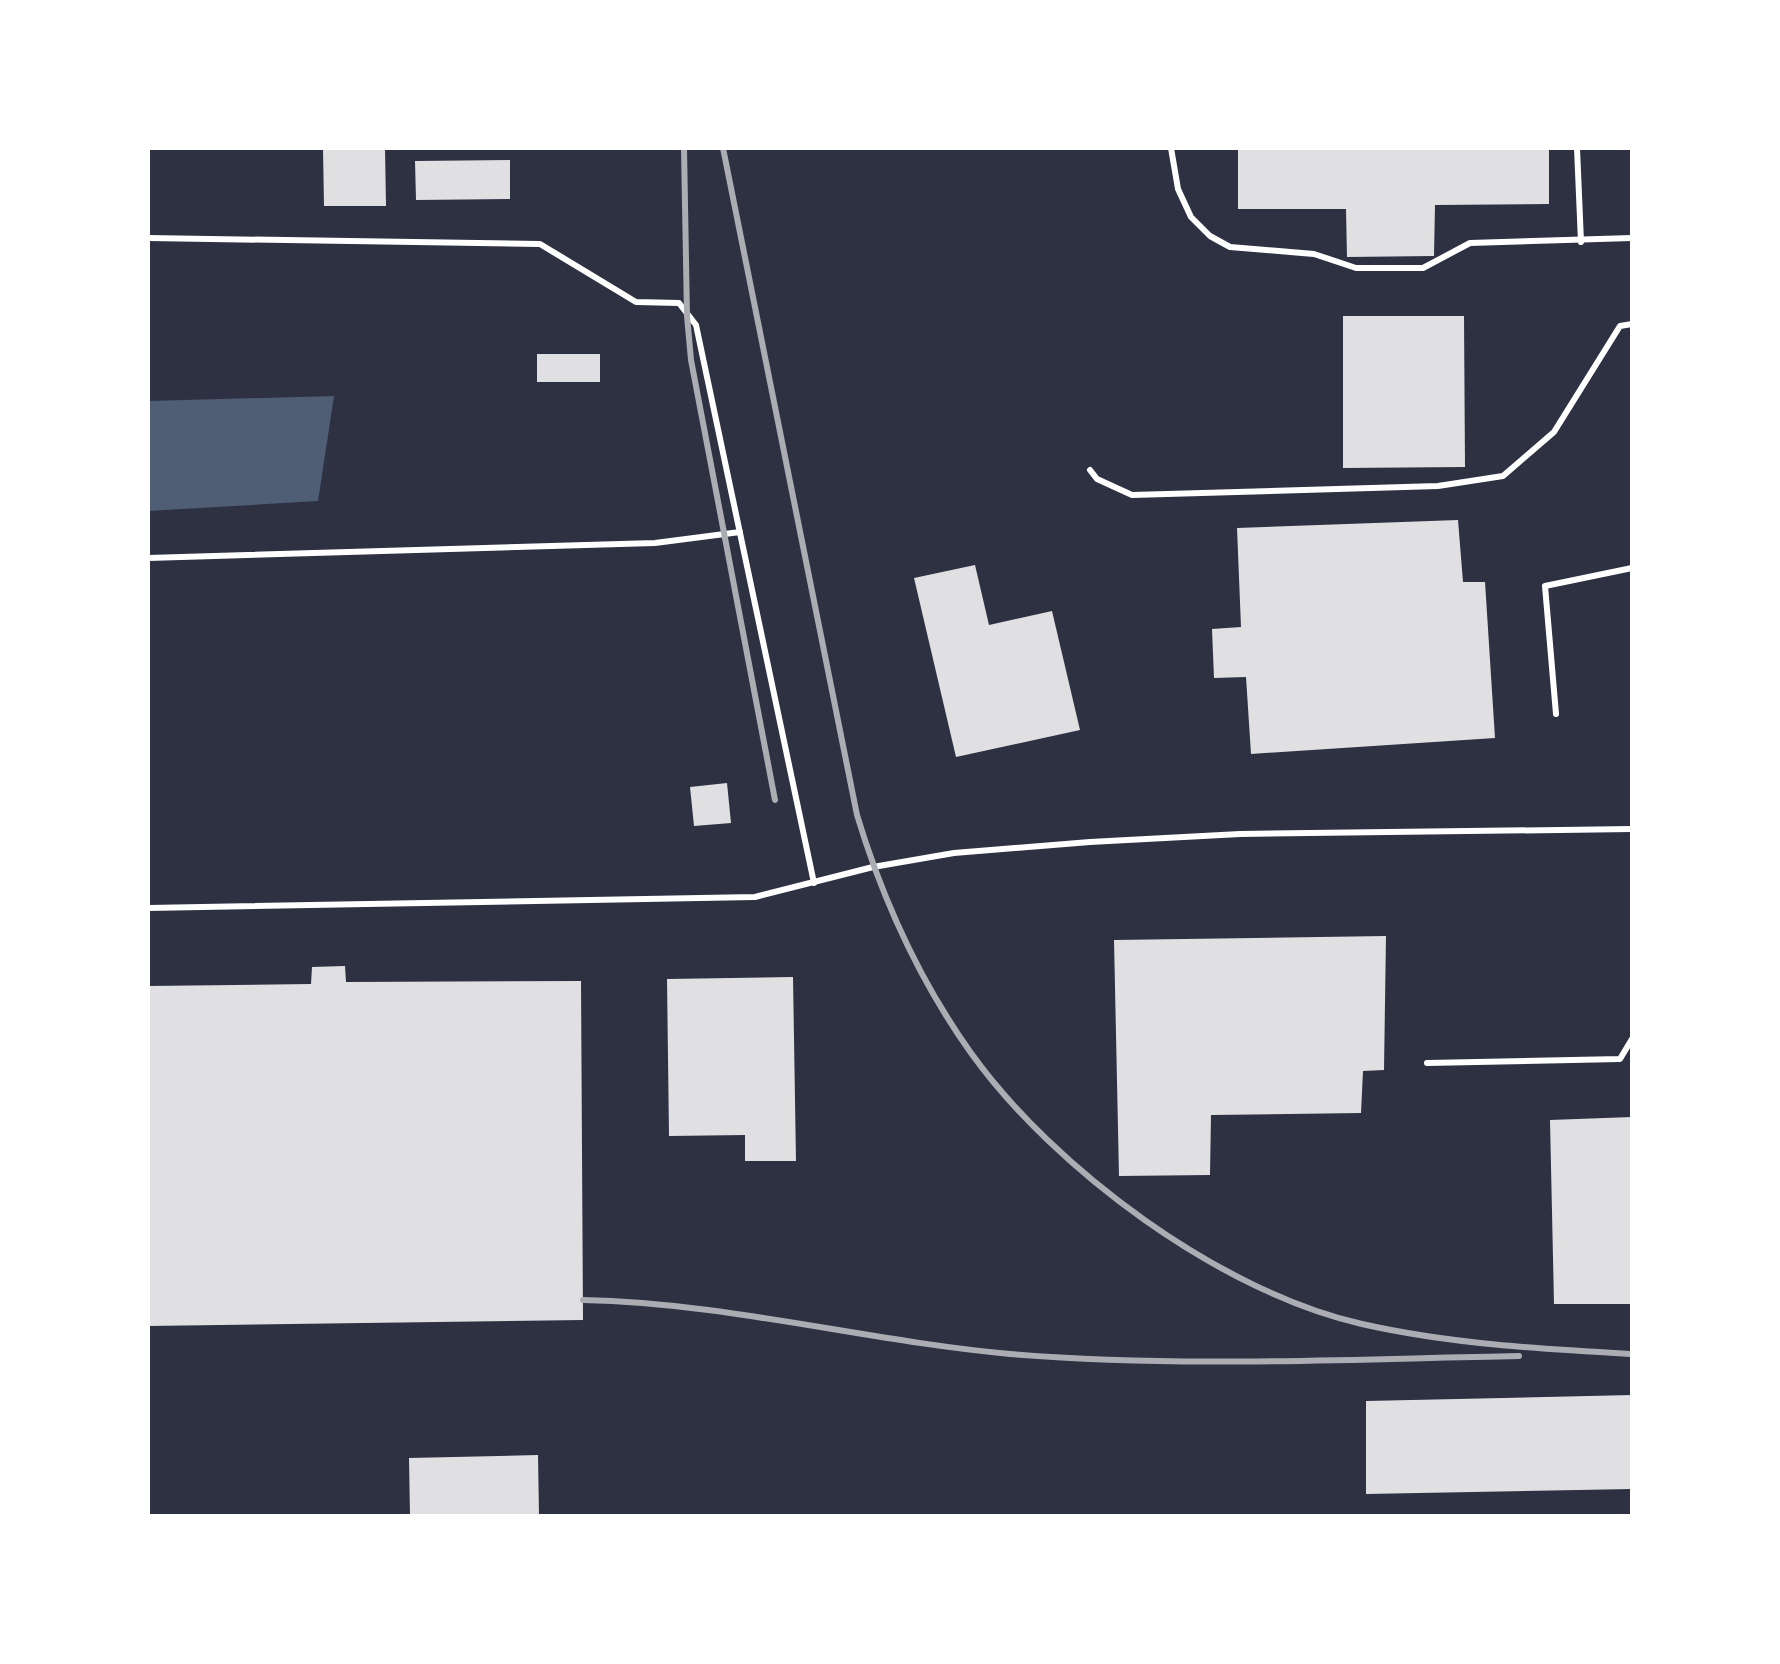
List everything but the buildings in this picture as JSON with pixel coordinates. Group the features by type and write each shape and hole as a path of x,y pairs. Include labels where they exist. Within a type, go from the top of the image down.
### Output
{"lane":[{"path":"1171,148 1178,189 1191,217 1210,236 1230,247 1314,254 1356,268 1423,268 1470,243 1581,242 1632,238"},
{"path":"1577,148 1581,242"},
{"path":"148,238 540,244 636,302 679,303 696,325 814,883"},
{"path":"1090,470 1097,479 1132,495 1438,486 1503,476 1554,432 1620,326 1632,324"},
{"path":"148,558 655,543 740,532"},
{"path":"1556,714 1545,586 1632,568"},
{"path":"148,908 755,897 873,867 954,853 1090,842 1256,834 1632,829"},
{"path":"1427,1063 1620,1059 1632,1039"}],"water":[{"path":"334,396 318,501 148,511 148,401"}],"railway":[{"path":"684,148 687,316 691,360 775,800"},
{"path":"723,148 857,815 878,878 904,939 935,997 971,1053 1006,1097 1094,1182 1198,1255 1253,1285 1308,1308 1395,1331 1496,1345 1632,1354"},
{"path":"583,1300 690,1308 957,1348 1073,1358 1264,1361 1519,1356"}]}
